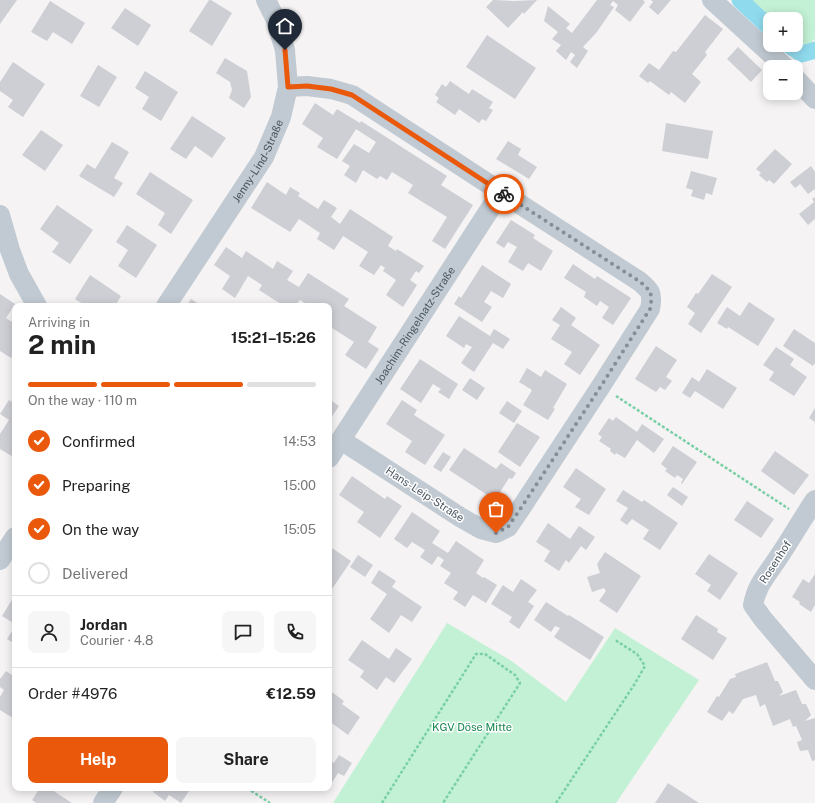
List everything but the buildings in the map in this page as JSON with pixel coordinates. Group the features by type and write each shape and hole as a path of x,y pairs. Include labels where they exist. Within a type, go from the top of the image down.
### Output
{"street":[{"name":"Jenny-Lind-Straße","path":"168,303 264,157 281,117 288,87 285,50 275,18 266,0"},
{"path":"712,0 777,60"},
{"name":"Hans-Leip-Straße","path":"288,87 307,86 331,89 352,95 639,281 648,288 652,298 650,309 508,527 496,533 481,529 460,517 341,440"},
{"path":"803,86 815,99"},
{"name":"Joachim-Ringelnatz-Straße","path":"332,454 501,192"},
{"path":"0,215 10,250 19,274 35,303"},
{"name":"Rosenhof","path":"815,500 778,559 761,582 755,595 754,604 763,618 815,680"},
{"path":"103,803 111,791"}],"path":[{"path":"601,386 803,518"},
{"path":"556,803 645,666 637,654 614,640"},
{"path":"382,803 476,654 485,654 515,675 520,683 443,803"},
{"path":"251,791 270,803"}],"green space":[{"path":"749,0 815,0 815,39 807,46 803,44 803,12 763,13"},
{"name":"KGV Döse Mitte","path":"447,623 510,660 566,702 615,628 699,680 616,803 333,803"}],"waterway":[{"path":"740,0 763,21"},
{"path":"799,52 802,54 815,50"}],"way so far":[{"path":"496,533 508,527 521,508 650,309 652,298 648,288 639,281 504,194"}],"route":[{"path":"285,50 288,87 307,86 331,89 352,95 504,194"}]}
